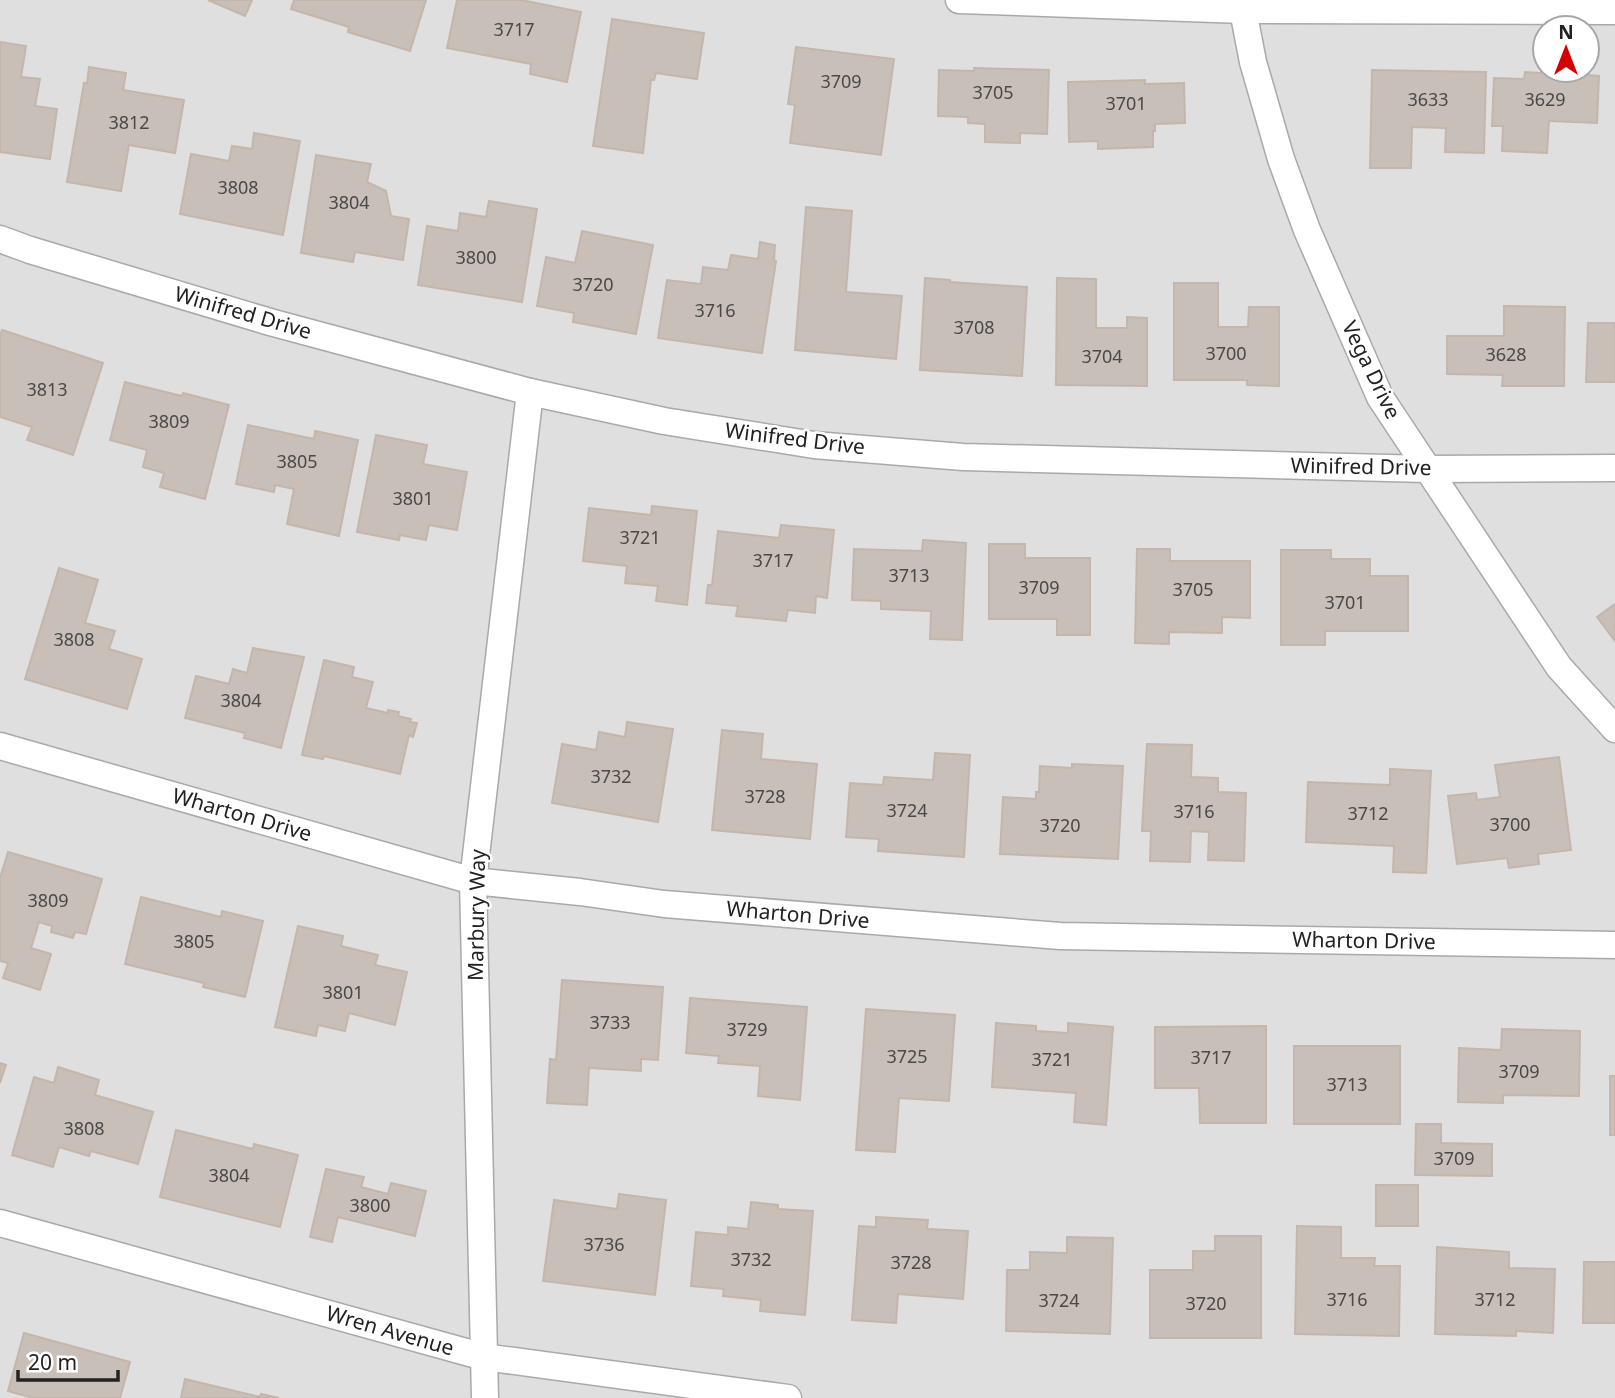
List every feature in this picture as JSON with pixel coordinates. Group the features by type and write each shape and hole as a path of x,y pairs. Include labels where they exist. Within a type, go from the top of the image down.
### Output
{"street":[{"path":"959,0 1615,11"},
{"name":"Vega Drive","path":"1242,5 1253,62 1281,159 1307,230 1380,397 1559,667 1615,729"},
{"name":"Winifred Drive","path":"0,239 270,322 530,392 664,421 814,445 963,457 1427,469 1615,468"},
{"name":"Marbury Way","path":"485,1398 473,881 530,392"},
{"name":"Wharton Drive","path":"0,746 473,881 664,904 1060,936 1615,945"},
{"name":"Wren Avenue","path":"0,1223 484,1357 788,1398"}],"shaded area":[{"path":"0,0 1615,0 1615,1398 0,1398"}],"building":[{"path":"208,0 252,0 245,16"},
{"path":"294,0 426,0 410,51 348,32 349,27 291,9"},
{"path":"457,0 521,0 581,12 567,82 530,74 531,64 447,48"},
{"path":"612,19 704,33 697,79 656,73 654,80 651,80 643,153 593,146"},
{"path":"0,42 26,46 21,77 40,79 35,106 57,109 50,159 0,152"},
{"path":"796,47 894,59 881,155 790,143 795,105 788,104"},
{"path":"89,67 126,73 123,90 184,100 175,153 129,145 121,191 67,182"},
{"path":"974,68 1049,70 1047,134 1020,133 1020,143 985,142 985,124 968,123 968,117 938,116 939,70 974,71"},
{"path":"1372,70 1486,72 1484,153 1445,152 1446,128 1412,127 1411,168 1370,168"},
{"path":"1525,72 1531,72 1531,84 1599,84 1597,123 1549,121 1547,153 1502,151 1503,126 1492,126 1494,78 1524,79"},
{"path":"1145,80 1145,84 1184,83 1185,123 1155,124 1153,147 1098,149 1098,141 1069,142 1068,82"},
{"path":"254,133 300,141 283,235 180,214 191,154 229,161 232,146 252,149"},
{"path":"316,155 371,164 367,182 386,191 391,216 409,219 403,260 355,252 353,262 301,253"},
{"path":"489,201 537,209 522,302 418,285 427,226 458,231 460,213 486,217"},
{"path":"806,207 852,211 846,292 902,296 896,359 795,350"},
{"path":"582,231 653,245 636,334 573,322 574,313 537,306 546,257 575,263"},
{"path":"760,242 775,245 776,261 762,353 658,338 667,280 701,284 703,267 728,270 731,255 758,259"},
{"path":"925,278 1027,287 1022,376 920,370"},
{"path":"1057,278 1096,279 1096,328 1127,328 1127,317 1147,318 1147,386 1056,385"},
{"path":"1174,283 1218,283 1218,327 1248,327 1249,307 1279,307 1279,386 1247,385 1247,380 1174,380"},
{"path":"1504,306 1565,307 1564,386 1502,386 1503,375 1447,374 1447,336 1504,336"},
{"path":"1588,323 1615,323 1615,382 1586,382"},
{"path":"2,330 103,363 73,455 27,440 32,427 0,417"},
{"path":"125,382 229,405 205,499 160,487 164,473 143,467 147,450 110,440"},
{"path":"248,425 314,439 315,431 358,440 339,536 287,524 294,489 275,485 274,492 236,484"},
{"path":"376,435 427,445 423,464 467,472 457,530 429,525 426,540 400,535 399,540 357,532"},
{"path":"652,506 697,511 687,605 656,601 658,586 625,583 627,566 583,561 589,508 651,515"},
{"path":"781,525 834,530 827,598 816,596 815,613 788,610 786,621 736,616 738,606 706,603 708,585 712,585 718,531 779,538"},
{"path":"923,540 966,543 962,640 930,639 931,611 881,609 881,601 852,600 854,549 922,551"},
{"path":"989,544 1025,544 1025,558 1090,558 1090,635 1057,635 1057,619 989,619"},
{"path":"1137,549 1170,549 1170,561 1250,561 1250,618 1222,617 1222,633 1169,632 1169,644 1135,643"},
{"path":"1281,550 1331,550 1331,559 1370,559 1370,576 1408,576 1408,631 1325,631 1325,645 1281,645"},
{"path":"59,568 98,580 85,623 115,631 109,649 142,659 127,709 25,679"},
{"path":"1615,604 1615,641 1597,617"},
{"path":"253,648 304,657 281,748 244,738 245,733 185,718 196,676 229,684 233,669 247,673"},
{"path":"324,660 354,667 352,677 373,682 366,708 388,713 388,710 399,712 398,716 417,723 413,737 409,735 400,774 324,756 323,759 302,755"},
{"path":"627,722 673,729 658,822 552,803 562,744 596,750 599,732 625,737"},
{"path":"722,730 763,734 761,759 817,764 810,839 712,830"},
{"path":"1147,744 1192,745 1191,777 1218,778 1218,792 1246,793 1244,861 1208,860 1209,832 1191,831 1190,862 1150,861 1151,831 1142,831"},
{"path":"935,753 970,755 964,857 878,851 879,839 846,837 850,783 883,785 884,777 933,780"},
{"path":"1559,757 1571,850 1538,854 1539,864 1509,868 1507,858 1457,864 1448,796 1476,793 1477,800 1500,797 1495,765"},
{"path":"1072,764 1123,766 1118,859 1000,854 1003,797 1036,799 1036,792 1039,792 1040,766 1072,768"},
{"path":"1390,769 1431,771 1426,873 1393,872 1394,846 1306,842 1308,782 1390,785"},
{"path":"8,852 102,879 86,934 75,932 73,938 51,932 52,926 39,922 31,948 51,954 40,990 3,978 8,963 0,961 0,878"},
{"path":"141,897 221,917 222,911 263,921 245,997 203,987 204,983 125,964"},
{"path":"298,926 343,936 341,946 378,955 375,965 407,972 395,1025 349,1013 345,1031 318,1025 316,1036 275,1027"},
{"path":"562,980 663,987 658,1060 641,1059 641,1071 589,1068 587,1105 547,1103 550,1059 556,1060"},
{"path":"690,998 807,1007 800,1100 758,1096 760,1066 718,1063 719,1056 686,1053"},
{"path":"866,1009 955,1015 949,1101 899,1098 895,1152 856,1150"},
{"path":"996,1023 1036,1026 1036,1031 1068,1033 1068,1023 1113,1027 1106,1125 1074,1122 1076,1093 992,1087"},
{"path":"1266,1026 1266,1123 1200,1123 1199,1088 1155,1088 1155,1027"},
{"path":"1502,1029 1580,1031 1579,1096 1503,1095 1503,1103 1458,1102 1459,1048 1501,1050"},
{"path":"1294,1046 1400,1046 1400,1124 1294,1124"},
{"path":"0,1063 6,1065 0,1083"},
{"path":"58,1067 99,1080 95,1095 153,1112 138,1164 91,1151 89,1156 59,1147 53,1167 12,1155 34,1077 54,1083"},
{"path":"1610,1076 1615,1076 1615,1135 1610,1135"},
{"path":"1416,1124 1441,1124 1441,1143 1492,1144 1492,1176 1415,1175"},
{"path":"176,1130 253,1149 254,1144 298,1155 280,1227 160,1197"},
{"path":"326,1169 364,1177 361,1187 388,1194 391,1183 426,1191 415,1236 338,1217 332,1242 310,1237"},
{"path":"1376,1185 1418,1185 1418,1226 1376,1226"},
{"path":"619,1194 666,1200 655,1295 543,1281 554,1200 617,1209"},
{"path":"751,1202 778,1205 778,1209 813,1211 805,1315 760,1311 761,1300 723,1296 724,1289 691,1286 696,1232 728,1235 728,1227 748,1229"},
{"path":"876,1217 928,1220 927,1229 968,1231 963,1299 898,1294 896,1323 852,1320 859,1226 876,1227"},
{"path":"1297,1226 1341,1227 1341,1258 1375,1258 1374,1266 1400,1266 1399,1336 1295,1334"},
{"path":"1215,1236 1261,1236 1261,1338 1150,1338 1150,1270 1193,1270 1193,1251 1215,1251"},
{"path":"1067,1237 1113,1238 1110,1334 1006,1331 1007,1270 1030,1270 1030,1252 1067,1253"},
{"path":"1437,1247 1509,1252 1509,1268 1555,1269 1553,1333 1516,1331 1516,1336 1435,1334"},
{"path":"1584,1262 1615,1262 1615,1323 1583,1323"},
{"path":"24,1333 130,1362 120,1398 33,1398 8,1391"},
{"path":"185,1379 260,1397 261,1394 279,1398 181,1398"}]}
